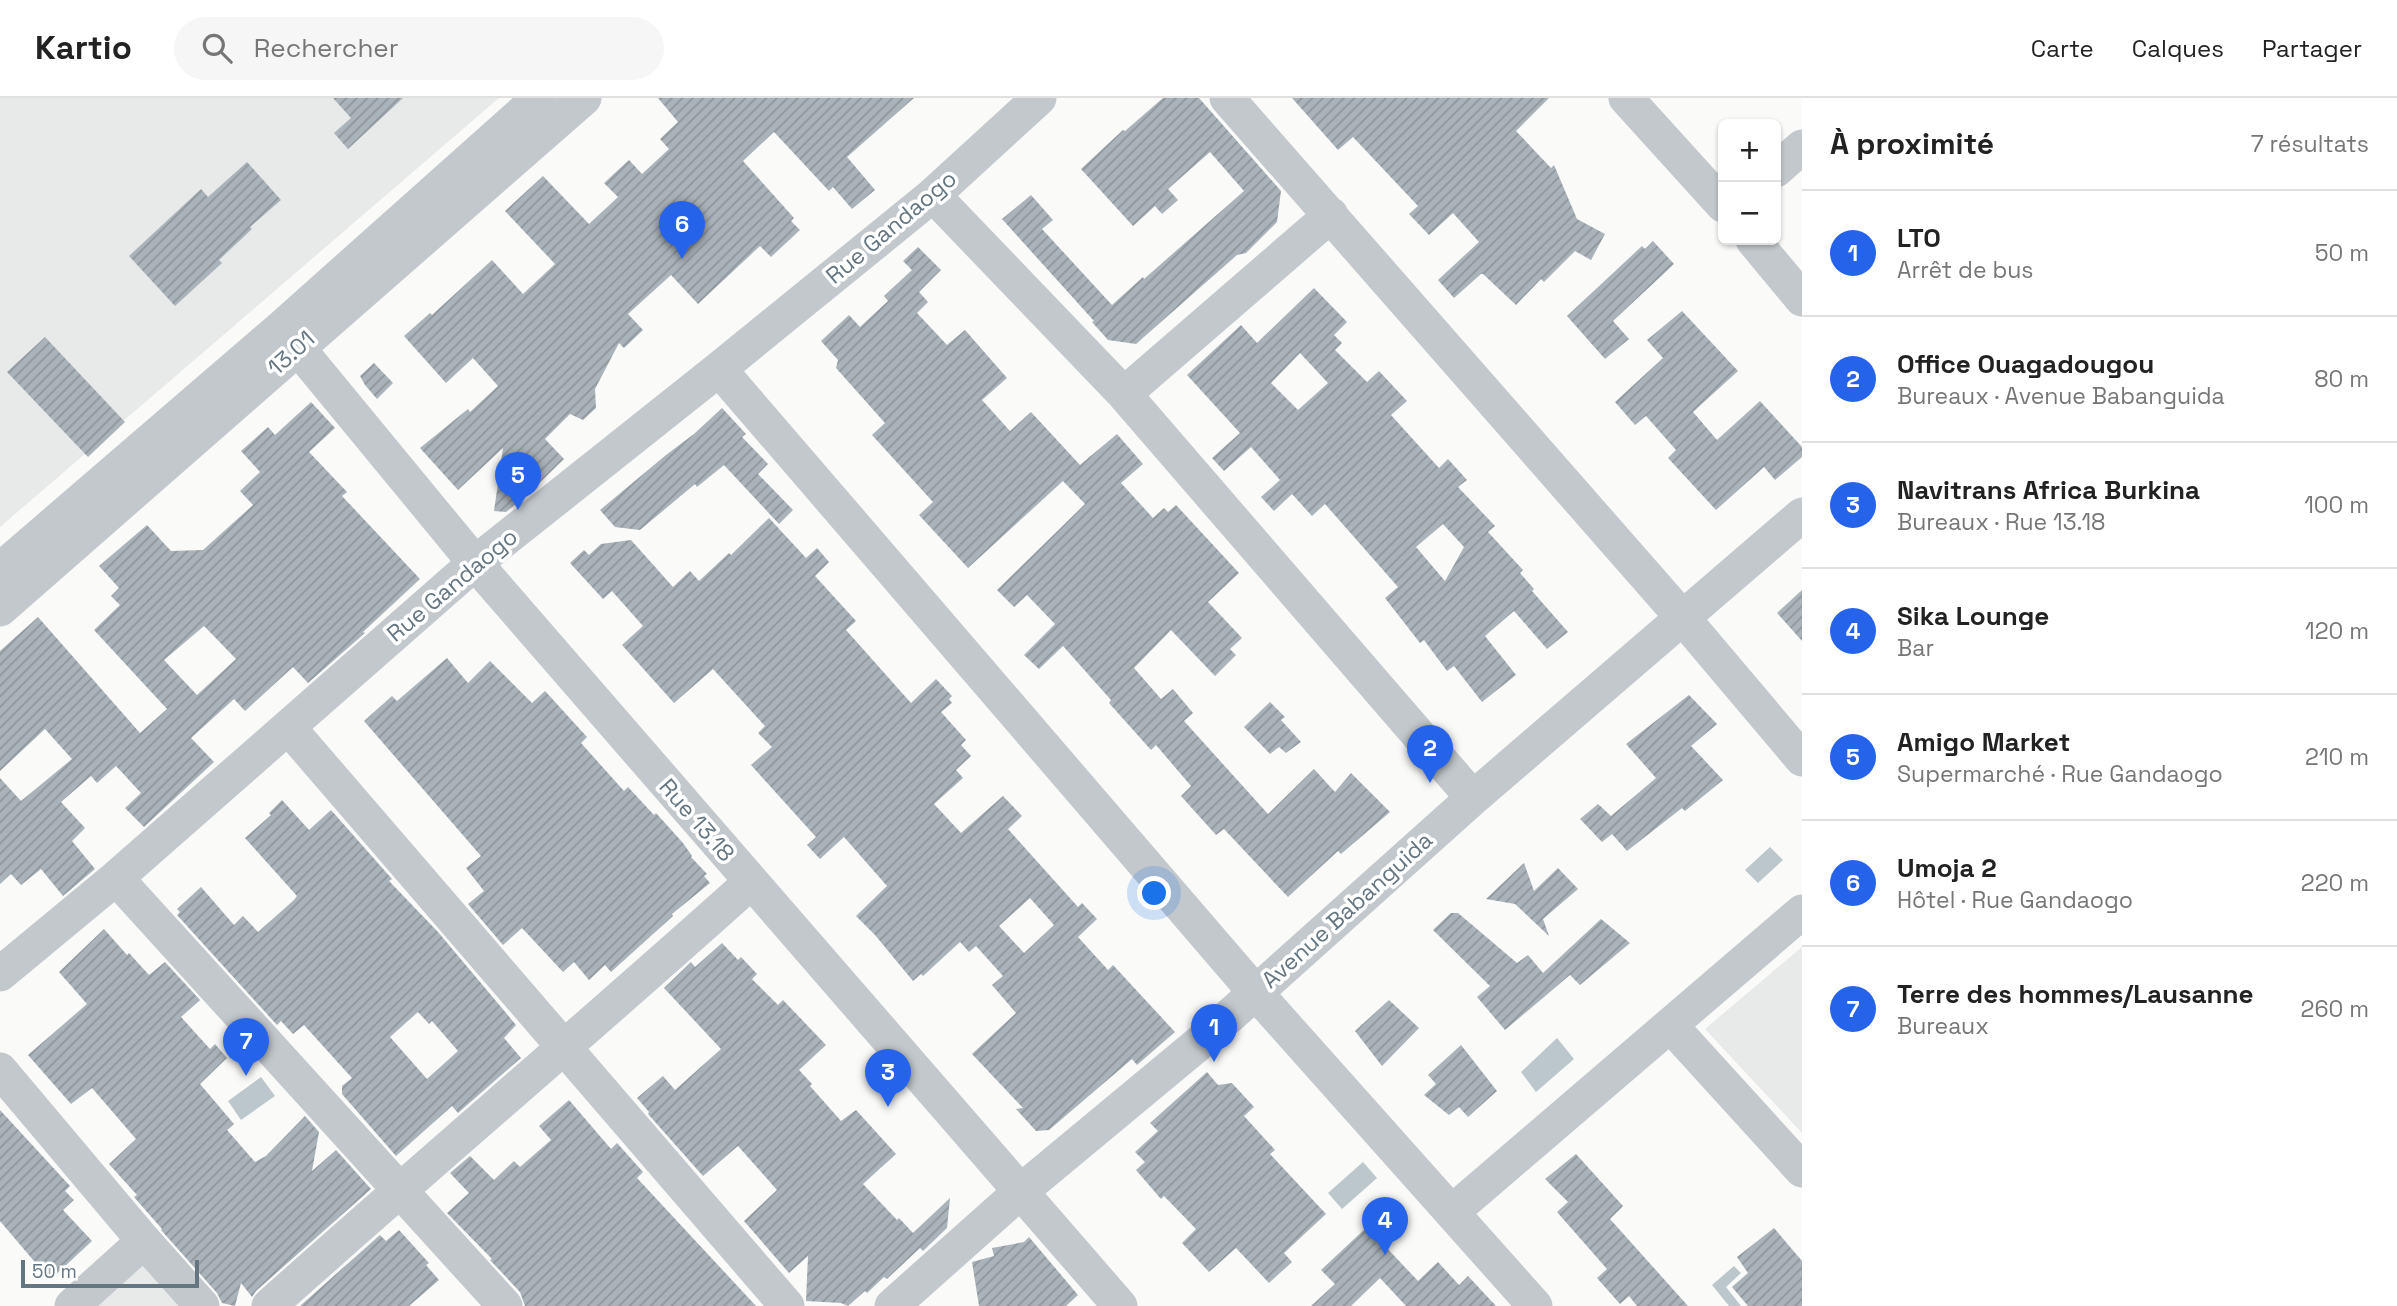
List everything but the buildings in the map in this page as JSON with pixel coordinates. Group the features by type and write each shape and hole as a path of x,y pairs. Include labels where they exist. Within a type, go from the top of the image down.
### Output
{"street":[{"name":"13.01","path":"0,609 185,449 288,338 538,98"},
{"name":"13.01","path":"0,570 533,145 584,98"},
{"name":"Rue Gandaogo","path":"0,974 116,878 475,563 933,195 1040,98"},
{"path":"1227,98 1682,617 1802,759"},
{"path":"1626,98 1718,199"},
{"path":"1781,165 1802,146"},
{"path":"933,195 1124,394 1473,798"},
{"path":"1124,394 1331,215"},
{"path":"1757,245 1802,299"},
{"name":"Rue 13.18","path":"288,338 475,563 1120,1306"},
{"path":"719,369 1255,992 1535,1306"},
{"name":"Avenue Babanguida","path":"892,1306 1020,1192 1197,1045 1473,798 1802,515"},
{"path":"288,727 787,1306"},
{"path":"116,878 505,1306"},
{"path":"270,1306 400,1189 566,1048 751,882"},
{"path":"1452,1212 1802,912"},
{"path":"1670,1025 1802,1170"},
{"path":"0,1070 202,1306"},
{"path":"72,1306 144,1241"}],"shaded area":[{"path":"0,98 499,98 0,527"},
{"path":"1770,847 1783,860 1758,883 1745,870"},
{"path":"1802,947 1802,1133 1705,1029"},
{"path":"1557,1038 1574,1059 1536,1092 1521,1072"},
{"path":"261,1077 275,1096 241,1120 228,1101"},
{"path":"1363,1162 1377,1178 1342,1209 1328,1193"},
{"path":"142,1257 189,1306 89,1306"},
{"path":"1734,1266 1741,1273 1726,1287 1741,1306 1729,1306 1712,1285"}],"place":[{"name":"Umoja 2","path":"682,259"},
{"name":"Amigo Market","path":"518,510"},
{"name":"Office Ouagadougou","path":"1430,783"},
{"name":"LTO","path":"1214,1062"},
{"name":"Terre des hommes/Lausanne","path":"246,1076"},
{"name":"Navitrans Africa Burkina","path":"888,1107"},
{"name":"Sika Lounge","path":"1385,1255"}]}
